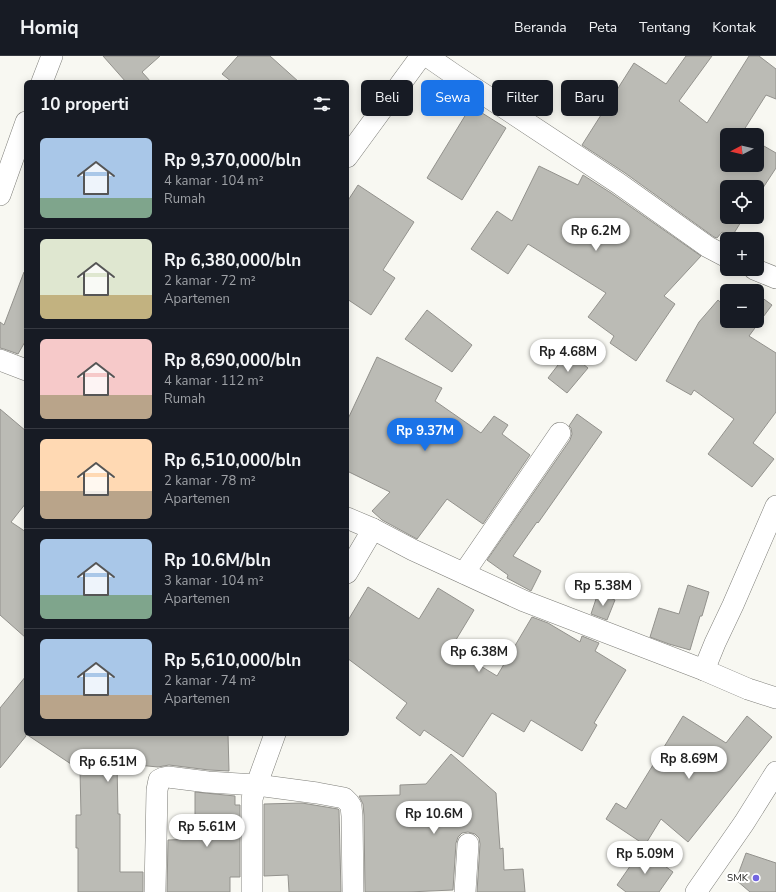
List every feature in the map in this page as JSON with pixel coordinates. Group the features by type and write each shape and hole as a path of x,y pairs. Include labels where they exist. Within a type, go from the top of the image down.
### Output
{"street":[{"path":"43,80 52,56"},
{"path":"349,154 421,56"},
{"path":"427,56 618,183 708,247 720,253"},
{"path":"0,195 24,128"},
{"path":"764,273 776,278"},
{"path":"0,360 24,369"},
{"path":"464,573 560,433"},
{"path":"704,670 776,506"},
{"path":"349,519 524,601 704,670 748,689 776,698"},
{"path":"349,570 373,529"},
{"path":"252,892 252,799 274,736"},
{"path":"696,892 744,823 776,772"},
{"path":"155,892 157,790 159,780 168,777 208,782 257,785 344,798 349,803 352,816 353,892"},
{"path":"465,892 468,844"}],"building":[{"path":"103,56 160,56 142,72 149,80 124,80"},
{"path":"238,56 270,56 297,80 230,80 222,74"},
{"path":"686,56 712,56 679,101 707,123 749,56 759,56 776,69 776,99 766,95 745,128 720,128 720,172 764,172 764,146 776,153 776,168 764,186 764,180 720,180 720,224 740,224 735,232 720,232 717,238 714,237 625,173 582,145 600,116 618,116 618,88 634,63 666,84"},
{"path":"484,114 506,128 462,200 427,178 465,116 484,116"},
{"path":"539,166 578,185 583,175 701,256 664,296 675,304 636,361 610,343 614,336 588,317 606,293 528,244 508,274 471,249 497,211 512,221"},
{"path":"358,185 414,222 383,270 395,278 371,315 349,300 349,199"},
{"path":"24,272 24,344 18,354 0,348 0,322 4,325"},
{"path":"764,299 772,305 764,316"},
{"path":"718,300 720,302 720,328 755,328 749,336 776,353 776,412 753,443 774,459 752,487 708,454 734,419 694,390 691,395 666,381 699,322"},
{"path":"427,310 472,345 452,372 405,339"},
{"path":"568,352 588,368 567,393 548,378"},
{"path":"377,357 442,388 435,401 481,433 494,416 508,425 502,434 530,455 483,524 447,499 417,539 382,520 372,511 390,492 349,472 349,417"},
{"path":"0,409 24,429 24,506 11,522 24,531 24,636 0,615"},
{"path":"577,414 602,432 513,556 541,571 531,591 507,578 508,575 487,560 570,440 572,434 569,426"},
{"path":"688,585 709,592 690,650 650,637 659,608 679,614"},
{"path":"368,587 419,619 438,588 474,610 451,648 497,676 532,617 548,623 580,642 582,636 599,643 595,651 626,670 594,723 597,725 582,751 531,720 524,732 492,713 463,757 424,730 420,736 396,718 407,703 349,660 349,619"},
{"path":"598,593 615,600 607,620 591,614"},
{"path":"24,678 24,736 26,736 0,768 0,708"},
{"path":"683,716 726,743 747,716 772,737 688,842 661,819 645,845 606,819 616,803 626,809"},
{"path":"29,736 228,736 229,771 169,765 158,767 117,763 118,814 120,814 120,872 143,872 143,892 78,892 76,815 81,815 80,770"},
{"path":"451,754 496,793 500,849 503,848 504,870 523,869 525,892 477,892 480,844 479,838 475,834 468,832 462,833 458,837 456,843 453,890 365,892 364,815 363,804 359,796 400,795 400,785 426,784"},
{"path":"195,792 235,796 235,805 240,805 240,877 230,877 230,892 167,892 168,840 195,839"},
{"path":"302,803 339,810 341,892 289,892 288,875 264,876 264,804"},
{"path":"642,849 673,872 659,892 626,892 617,885"},
{"name":"SMK","path":"746,853 776,863 776,892 750,892 736,880"}],"place":[{"name":"SMK","path":"756,878"}]}
